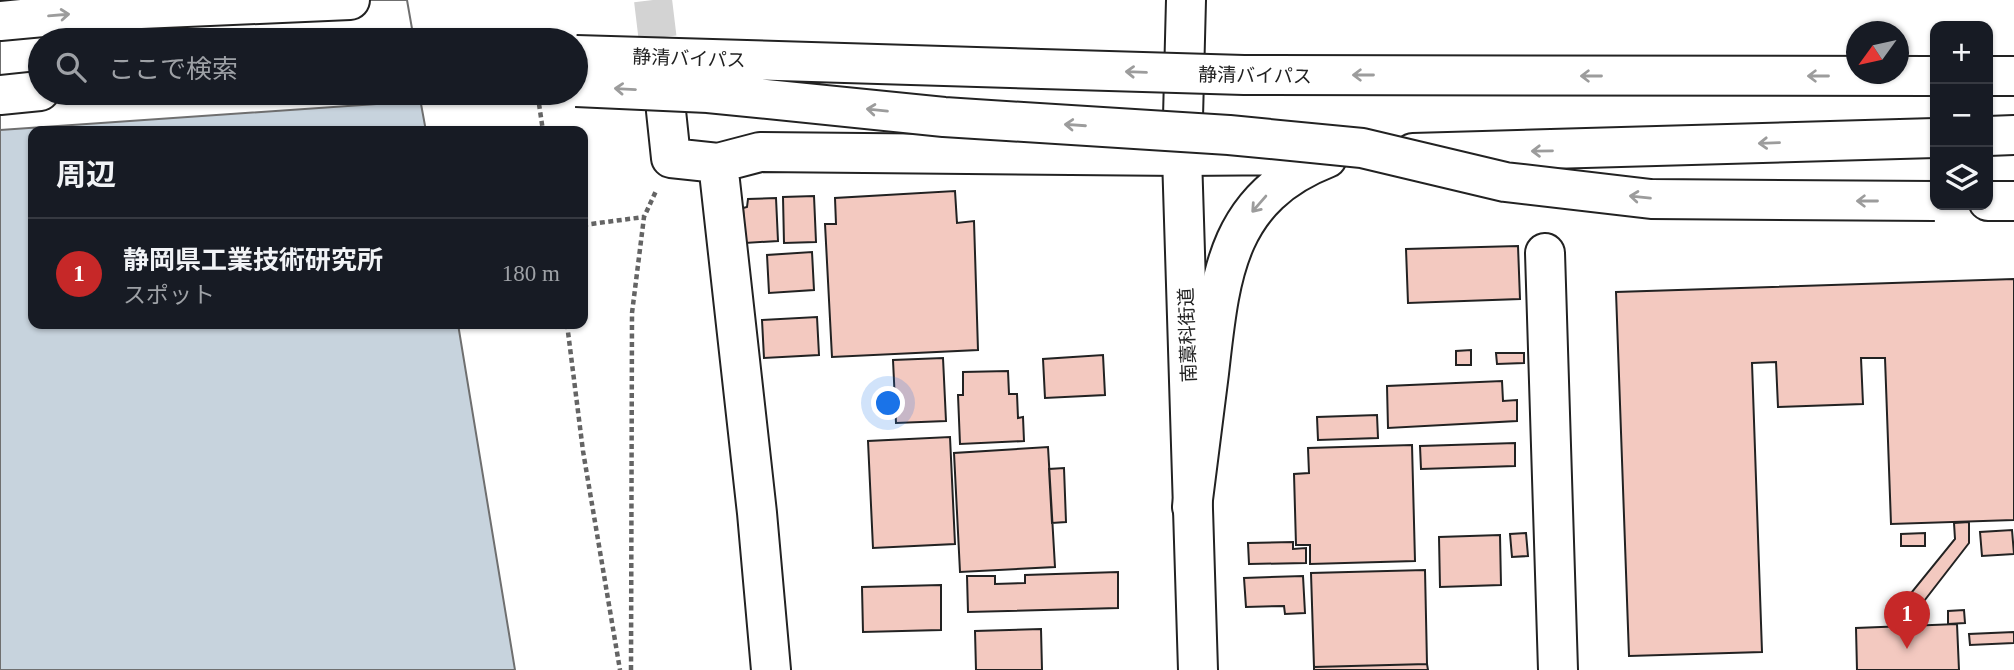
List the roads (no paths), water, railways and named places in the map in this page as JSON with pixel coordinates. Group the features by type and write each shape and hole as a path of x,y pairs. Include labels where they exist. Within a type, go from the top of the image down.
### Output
{"main road":[{"path":"118,10 186,0"},
{"path":"0,21 118,10 350,0"},
{"name":"南藁科街道","path":"1186,0 1182,156 1198,670"},
{"name":"静清バイパス","path":"588,55 1244,75 1930,76"},
{"path":"1993,76 2014,76"},
{"path":"588,88 708,93 944,117 1229,135 1362,148 1505,182 1651,198 1930,201"},
{"path":"0,95 28,92"},
{"path":"666,111 671,158 718,163 760,152 1335,155 1930,138"},
{"path":"1993,136 2014,135"},
{"path":"1192,507 1217,298 1230,250 1254,207 1279,183 1306,166 1335,155"},
{"path":"718,163 757,513 771,670"},
{"path":"1993,201 2014,201"},
{"path":"1545,253 1558,670"}],"tunnel":[{"path":"653,0 664,91"}],"place":[{"name":"静岡県工業技術研究所","path":"1907,649"}]}
